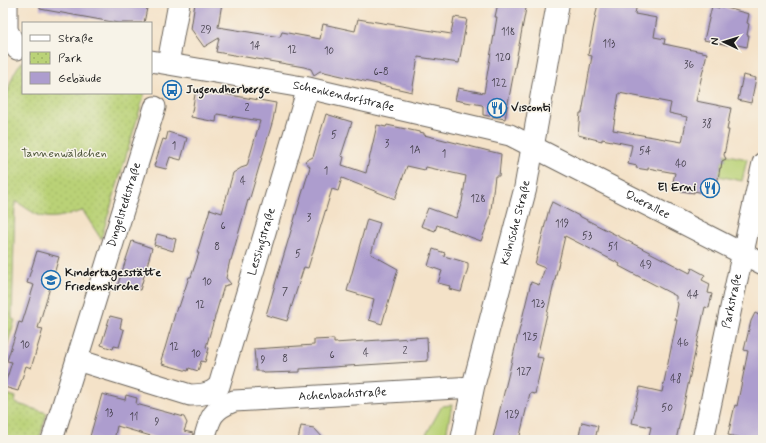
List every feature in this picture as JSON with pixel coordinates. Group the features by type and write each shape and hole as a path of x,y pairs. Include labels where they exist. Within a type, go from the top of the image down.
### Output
{"main road":[{"name":"Kölnische Straße","path":"462,440 473,387 525,190 558,3"}],"street":[{"path":"8,3 7,30 14,51"},
{"path":"160,62 179,3"},
{"name":"Schenkendorfstraße","path":"160,62 308,88 510,135 532,145"},
{"name":"Lessingstraße","path":"204,440 213,402 308,88"},
{"name":"Dingelstedtstraße","path":"52,440 155,107"},
{"name":"Querallee","path":"532,145 763,264"},
{"name":"Parkstraße","path":"703,440 763,163"},
{"name":"Achenbachstraße","path":"77,360 190,395 201,395 222,406 234,401 245,400 473,387"}],"green space":[{"name":"Tannenwäldchen","path":"22,62 22,94 144,94 144,96 101,239 83,211 58,217 46,217 34,213 15,201 12,319 15,320 3,360 3,116 7,94 18,66"},
{"path":"723,154 747,159 742,181 714,175 716,167 721,168 722,161 726,159"},
{"path":"3,393 16,397 15,403 47,413 39,440 3,440"},
{"path":"452,405 445,440 423,440 442,406"}],"building":[{"path":"40,3 148,3 144,22 112,22 40,9"},
{"path":"195,3 222,3 218,27 280,37 282,32 320,39 323,24 355,31 358,19 451,34 454,17 467,19 459,63 418,57 412,92 320,71 314,75 311,69 304,67 216,52 219,38 204,47 191,29"},
{"path":"498,3 527,3 505,119 483,115 482,105 455,100 458,88 484,93"},
{"path":"598,3 637,3 635,14 657,18 654,37 665,39 664,44 707,53 696,101 731,108 727,130 729,130 724,155 726,159 722,161 715,195 694,191 694,193 681,191 681,188 672,186 675,173 648,168 648,170 636,168 637,166 628,164 632,145 602,139 602,141 578,135 580,113 582,113 592,56 588,55","holes":["619,93 671,103 669,113 687,117 682,142 613,130"]},
{"path":"712,6 719,8 719,6 749,14 747,23 749,24 747,35 749,35 747,47 704,40"},
{"path":"743,75 756,78 751,103 738,100"},
{"path":"196,89 276,103 273,120 230,260 226,278 231,284 224,286 206,347 209,348 205,362 201,361 198,371 189,368 188,371 162,364 163,361 161,360 177,307 179,307 199,253 197,253 210,209 222,213 233,173 247,166 260,121 217,114 216,122 191,117"},
{"path":"326,114 352,122 341,156 344,157 342,165 366,173 377,125 386,127 387,125 424,133 424,135 501,154 499,176 495,176 490,218 481,241 437,225 435,231 421,226 428,208 456,218 462,202 466,176 426,167 425,170 407,166 395,199 342,178 338,191 332,189 308,268 304,267 287,321 266,315 310,167 305,161 313,157"},
{"path":"168,132 187,138 181,160 170,157 166,169 154,166 163,139 166,140"},
{"path":"552,202 690,273 692,268 705,275 702,280 710,284 708,293 712,294 709,308 705,307 676,440 648,440 651,427 632,423 640,387 662,392 677,320 675,320 678,304 676,296 619,266 620,264 565,236 537,357 543,358 535,394 530,393 519,440 500,440 493,438 531,282 539,285 545,268 535,264"},
{"path":"367,219 380,223 371,254 398,269 382,324 369,320 374,299 347,291"},
{"path":"157,234 176,239 173,251 154,245"},
{"path":"132,241 152,248 140,290 118,284"},
{"path":"433,249 445,253 444,256 468,263 461,292 449,289 450,286 438,283 442,271 428,266"},
{"path":"37,251 59,257 38,328 43,329 31,368 26,366 18,391 4,387 12,362 7,361 19,322 22,323 34,285 27,283"},
{"path":"755,313 763,317 763,440 751,440 728,435 735,405 737,406 748,351 744,350 751,321"},
{"path":"110,316 122,319 120,328 124,330 119,347 114,346 113,349 101,345"},
{"path":"427,337 428,361 300,369 300,372 264,373 262,371 256,371 254,349 314,345 314,340 334,339 334,343"},
{"path":"102,394 125,400 126,395 137,398 136,404 184,417 187,423 184,431 193,433 192,440 164,440 117,426 114,440 89,440"},
{"path":"582,422 598,426 595,440 578,440"},
{"path":"301,426 314,428 325,440 298,440"}],"place":[{"name":"Jugendherberge","path":"172,90"},
{"name":"Visconti","path":"497,108"},
{"name":"El Erni","path":"710,188"},
{"name":"Kindertagesstätte Friedenskirche","path":"51,280"}]}
